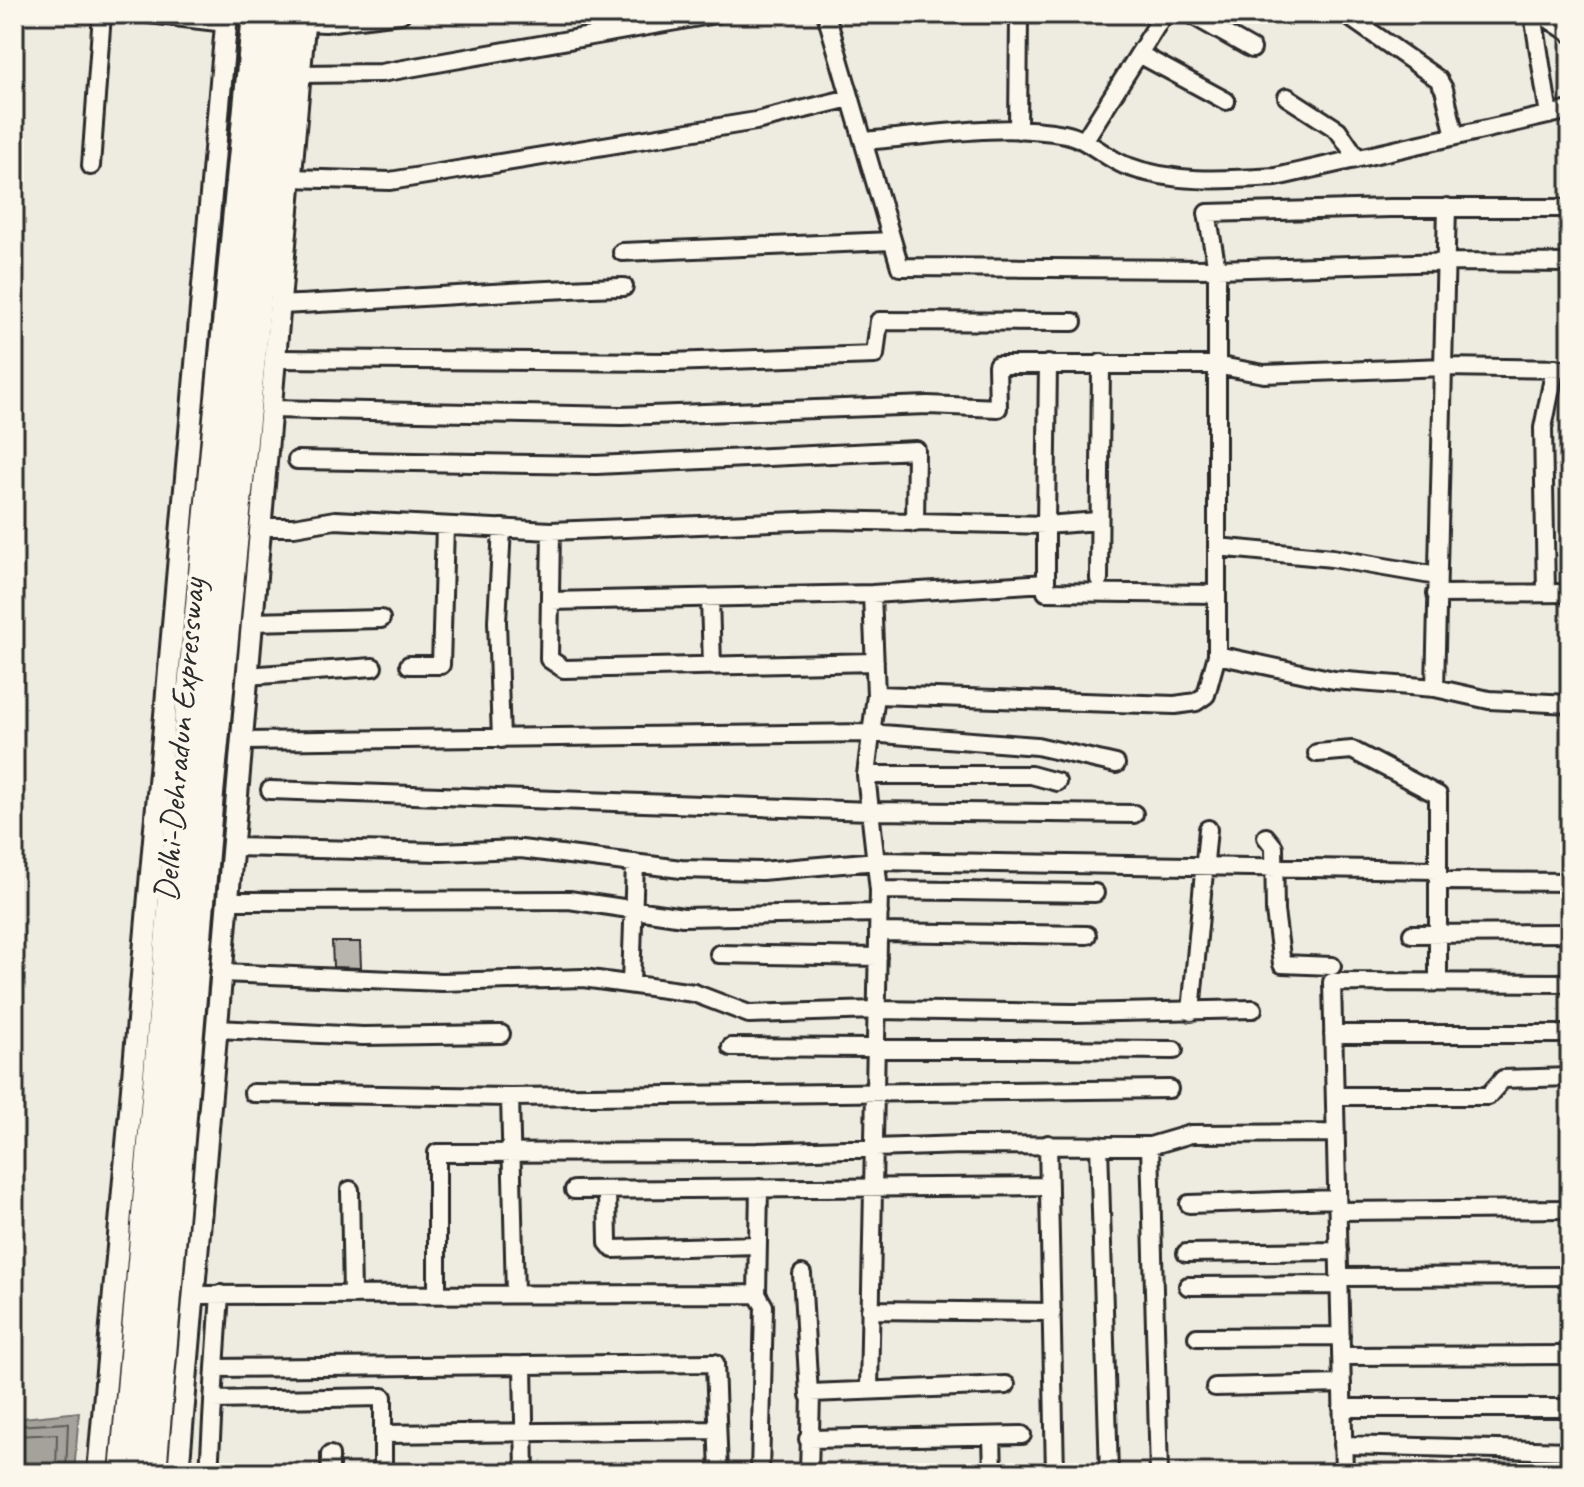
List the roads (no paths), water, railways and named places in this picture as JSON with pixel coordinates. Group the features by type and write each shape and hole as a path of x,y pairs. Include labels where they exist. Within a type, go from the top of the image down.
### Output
{"highway":[{"name":"Delhi-Dehradun Expressway","path":"124,1473 182,791 257,14"},
{"name":"Delhi-Dehradun Expressway","path":"152,1473 209,794 298,17"}],"street":[{"path":"91,166 102,14"},
{"path":"98,1473 131,1066 226,18 151,14"},
{"path":"178,1473 194,1295 236,973 258,741 260,676 250,622 266,526 269,409 300,74 298,17 325,23 401,14"},
{"path":"300,74 381,73 716,14"},
{"path":"826,14 900,267 1217,269 1447,262 1570,263"},
{"path":"1018,130 1019,14"},
{"path":"1084,141 1164,14"},
{"path":"1190,14 1252,49"},
{"path":"1345,14 1438,79 1444,89 1455,136"},
{"path":"1533,14 1549,115"},
{"path":"1541,14 1570,33"},
{"path":"1139,54 1226,101"},
{"path":"1287,97 1338,130 1357,158"},
{"path":"290,178 390,181 756,121 850,98"},
{"path":"863,141 1018,130 1057,133 1084,141 1125,165 1206,181 1276,177 1570,110"},
{"path":"876,695 1175,705 1196,702 1206,695 1217,655 1217,269 1207,213 1447,207 1570,208"},
{"path":"1435,688 1447,207"},
{"path":"622,252 892,241"},
{"path":"279,305 430,298 483,290 624,287"},
{"path":"274,359 669,362 875,355 879,321 1073,322"},
{"path":"1099,579 1101,363"},
{"path":"1048,364 1046,592 1217,594"},
{"path":"269,409 622,416 928,405 998,408 997,365 1215,365 1264,374 1444,367 1562,368 1543,428 1546,592"},
{"path":"297,460 596,465 916,450 915,523"},
{"path":"266,526 294,527 335,520 551,531 824,520 1046,525 1098,521"},
{"path":"409,665 441,665 445,526"},
{"path":"501,739 497,621 502,528"},
{"path":"551,531 549,659 564,669 875,662"},
{"path":"1217,547 1332,558 1437,576"},
{"path":"550,601 872,594 1046,583"},
{"path":"1436,594 1570,593"},
{"path":"869,1390 879,913 877,861 866,775 876,695 872,594"},
{"path":"710,598 712,666"},
{"path":"250,622 381,619"},
{"path":"1217,655 1334,680 1435,688 1489,700 1570,704"},
{"path":"260,676 373,667"},
{"path":"258,741 869,733 1037,746 1116,764"},
{"path":"1317,753 1352,750 1438,795 1443,875 1438,982"},
{"path":"866,775 1031,775 1057,782"},
{"path":"270,790 871,811 1134,814"},
{"path":"1191,1012 1208,829"},
{"path":"1266,837 1274,847 1282,964 1332,966"},
{"path":"246,848 440,852 521,849 681,869 761,871 877,861 1275,868 1570,882"},
{"path":"631,984 635,863"},
{"path":"879,890 1095,893"},
{"path":"241,901 569,900 683,917 879,913"},
{"path":"878,932 1087,935"},
{"path":"1412,934 1570,933"},
{"path":"719,954 878,957"},
{"path":"236,973 442,982 583,978 694,993 749,1014 876,1010 1191,1012 1253,1009"},
{"path":"1344,1473 1332,982 1570,983"},
{"path":"229,1029 363,1036 501,1034"},
{"path":"1333,1034 1570,1034"},
{"path":"731,1047 1174,1050"},
{"path":"1335,1096 1488,1096 1503,1079 1570,1077"},
{"path":"253,1093 510,1097 1169,1089"},
{"path":"510,1097 515,1294"},
{"path":"437,1294 437,1153 742,1152 1048,1144 1150,1146 1191,1134 1336,1133"},
{"path":"1048,1144 1055,1473"},
{"path":"1099,1145 1109,1473"},
{"path":"1150,1146 1159,1473"},
{"path":"574,1190 1049,1186"},
{"path":"759,1188 757,1294 764,1306 760,1473"},
{"path":"350,1190 352,1294"},
{"path":"607,1190 608,1243 613,1249 757,1245"},
{"path":"1189,1204 1570,1209"},
{"path":"1186,1253 1339,1251"},
{"path":"802,1274 809,1395 809,1473"},
{"path":"1188,1286 1570,1276"},
{"path":"209,1473 220,1294"},
{"path":"194,1295 757,1294"},
{"path":"870,1310 1052,1312"},
{"path":"1197,1337 1341,1336"},
{"path":"1341,1356 1570,1355"},
{"path":"215,1368 715,1363 719,1473"},
{"path":"523,1365 525,1473"},
{"path":"1215,1387 1342,1384"},
{"path":"809,1395 1006,1385"},
{"path":"213,1400 383,1397 383,1473"},
{"path":"1342,1408 1570,1408"},
{"path":"383,1434 717,1430"},
{"path":"808,1439 1022,1435"},
{"path":"992,1436 993,1473"},
{"path":"1343,1445 1570,1451"},
{"path":"330,1455 330,1473"}],"water":[{"path":"79,1412 74,1473 14,1473 14,1419"}]}
